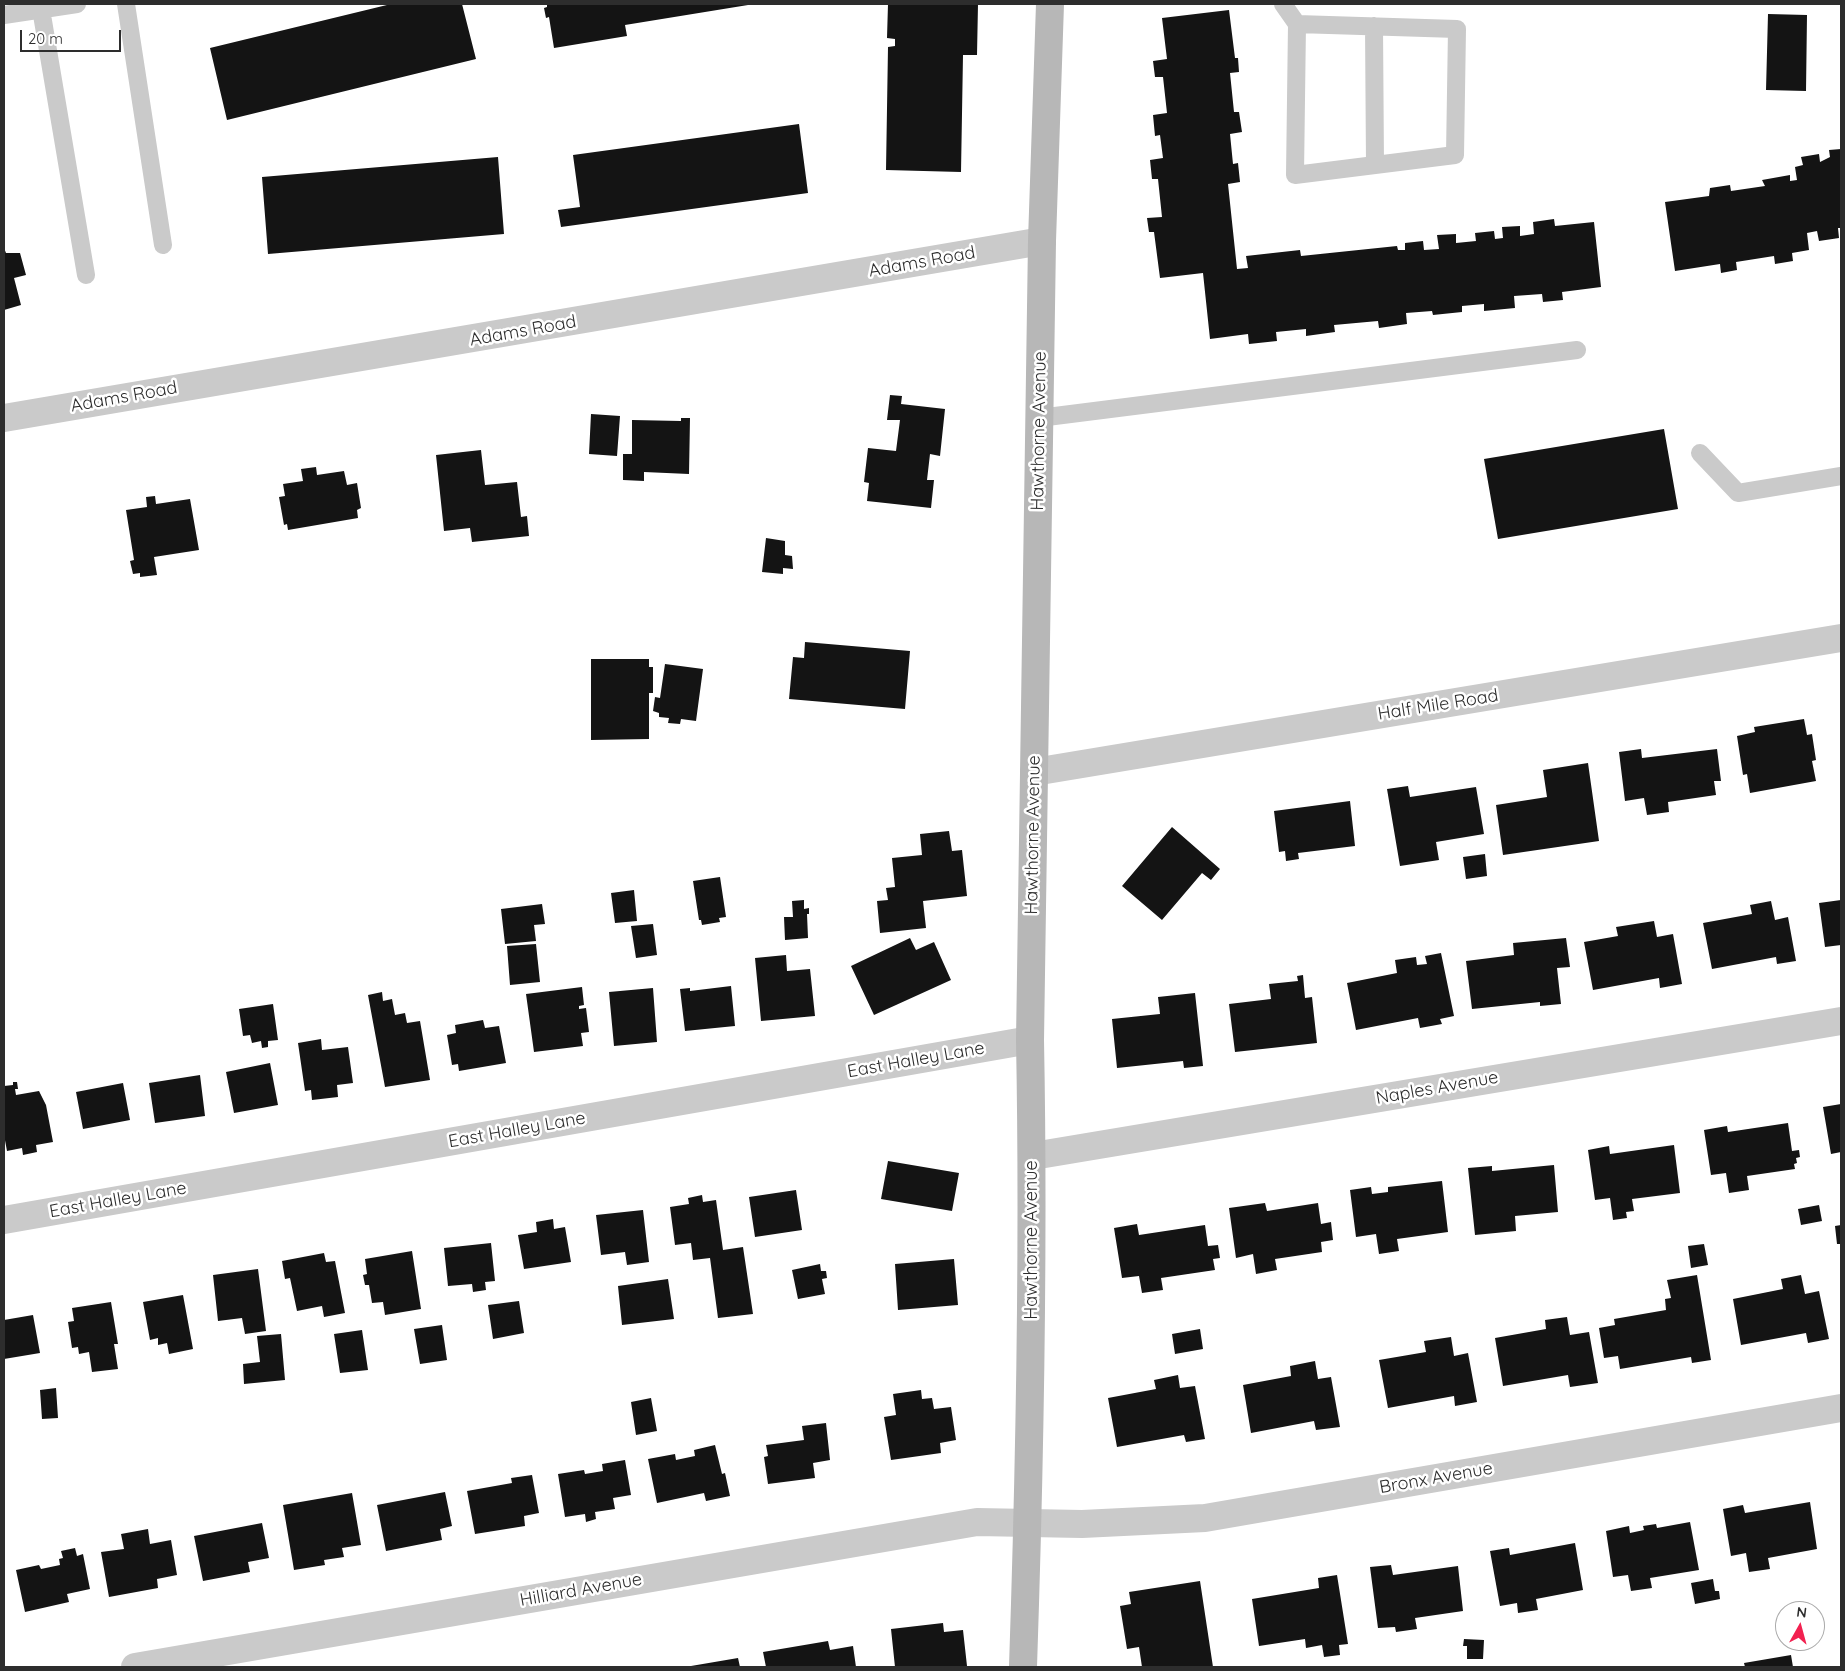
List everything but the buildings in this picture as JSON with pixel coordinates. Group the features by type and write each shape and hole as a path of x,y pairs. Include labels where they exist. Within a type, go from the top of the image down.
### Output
{"street":[{"name":"Hawthorne Avenue","path":"1023,1667 1028,1524 1033,1156 1030,1040 1039,418 1042,241 1050,4"},
{"name":"Adams Road","path":"4,418 1042,241"},
{"name":"Half Mile Road","path":"1034,772 1841,638"},
{"name":"Naples Avenue","path":"1033,1156 1841,1021"},
{"name":"East Halley Lane","path":"4,1220 1030,1040"},
{"name":"Bronx Avenue","path":"1028,1524 1082,1524 1206,1518 1841,1408"},
{"name":"Hilliard Avenue","path":"135,1667 977,1522 1028,1524"}],"lane":[{"path":"4,15 77,4"},
{"path":"126,4 163,245"},
{"path":"1283,4 1297,24 1295,175 1455,155 1457,29 1297,24"},
{"path":"41,9 86,275"},
{"path":"1374,26 1374,165"},
{"path":"1039,418 1577,350"},
{"path":"1700,453 1738,493 1841,476"}]}
